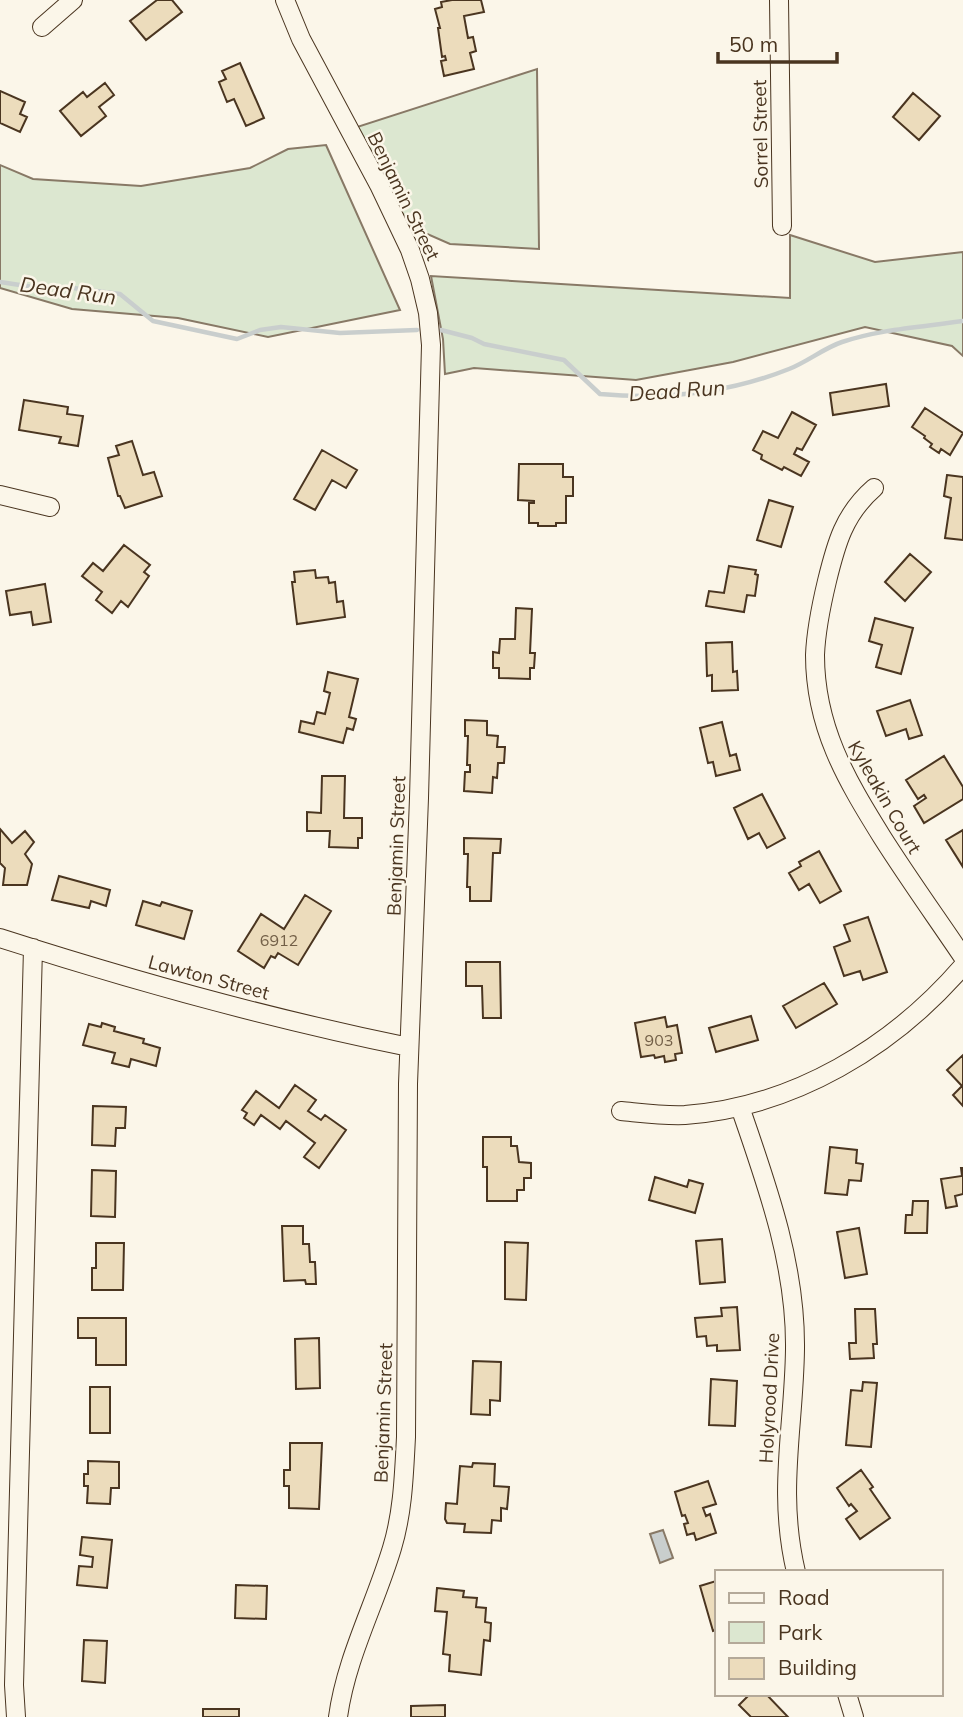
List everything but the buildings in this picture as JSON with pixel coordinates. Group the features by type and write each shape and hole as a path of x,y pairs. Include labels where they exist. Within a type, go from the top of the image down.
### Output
{"street":[{"path":"42,27 74,0"},
{"name":"Benjamin Street","path":"285,0 301,39 379,185 410,250 421,279 431,345 426,591 409,1047 406,1437 399,1523 392,1550 352,1659 338,1717"},
{"name":"Sorrel Street","path":"779,0 782,226"},
{"name":"Kyleakin Court","path":"874,488 848,516 841,532 817,624 817,688 831,744 850,786 963,957"},
{"path":"0,495 50,507"},
{"name":"Lawton Street","path":"0,938 307,1025 409,1047"},
{"path":"16,1717 14,1685 33,948"},
{"path":"621,1111 683,1115 740,1107 815,1080 886,1039 921,1011 963,967"},
{"name":"Holyrood Drive","path":"740,1107 779,1229 791,1295 795,1348 785,1481 786,1514 796,1570"},
{"path":"848,1696 854,1717"}],"green space":[{"path":"537,69 539,249 450,244 409,226 357,127"},
{"path":"326,145 400,310 268,337 178,318 72,309 0,288 0,165 33,179 141,186 250,168 288,149"},
{"path":"790,235 875,262 963,252 963,356 952,346 865,327 733,362 636,380 474,368 445,374 443,339 431,276 790,298"}],"shaded area":[{"path":"663,1530 673,1558 660,1563 650,1534"}],"waterway":[{"name":"Dead Run","path":"0,282 120,294 153,321 237,339 260,330 281,327 340,333 417,330"},
{"name":"Dead Run","path":"441,330 484,344 564,360 600,394 648,396 696,393 743,384 789,369 835,345 857,338 887,331 963,321"}]}
